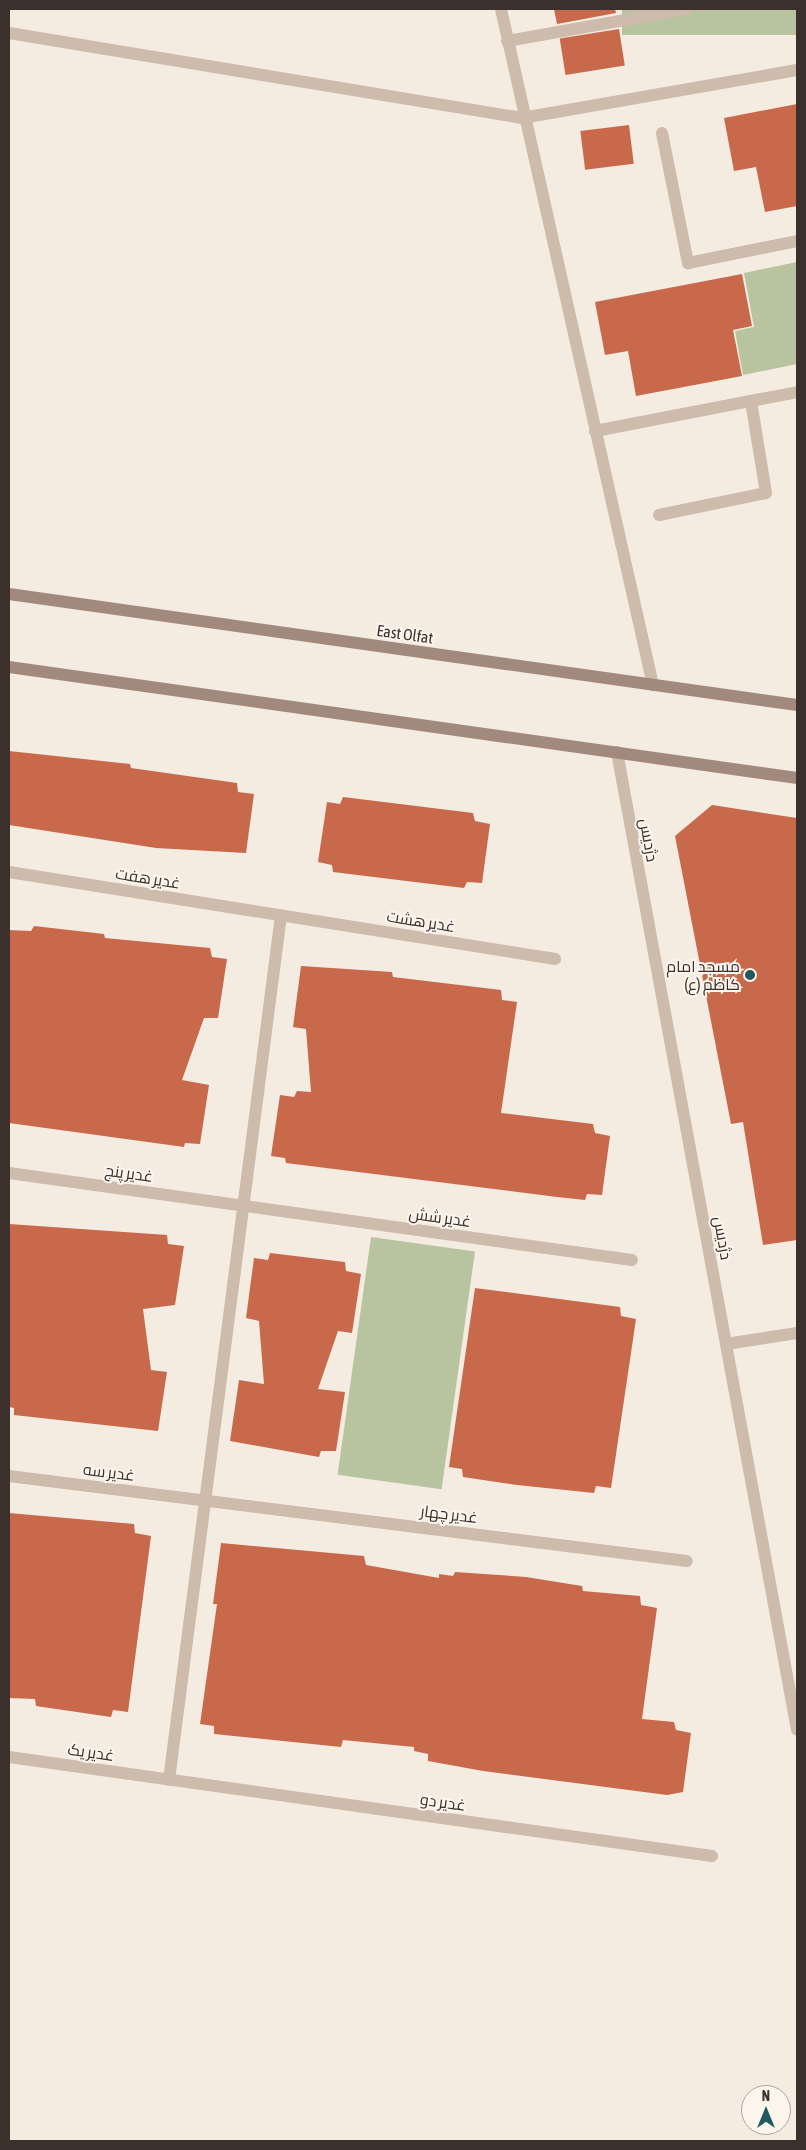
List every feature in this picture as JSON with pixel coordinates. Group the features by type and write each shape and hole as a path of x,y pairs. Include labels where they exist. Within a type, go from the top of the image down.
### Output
{"main road":[{"name":"East Olfat","path":"9,594 797,705"},
{"path":"9,667 797,778"}],"street":[{"path":"500,9 522,118 653,685"},
{"path":"507,41 687,9"},
{"path":"9,33 522,118 797,70"},
{"path":"662,133 688,263 797,241"},
{"path":"595,431 797,392"},
{"path":"659,516 766,493 752,401"},
{"name":"دژدیس","path":"617,752 797,1730"},
{"name":"غدیر هفت","path":"9,872 282,915"},
{"path":"169,1780 282,915"},
{"name":"غدیر هشت","path":"282,915 555,959"},
{"name":"غدیر پنج","path":"9,1173 244,1206"},
{"name":"غدیر شش","path":"244,1206 632,1260"},
{"path":"726,1344 797,1333"},
{"name":"غدیر سه","path":"9,1476 206,1500"},
{"name":"غدیر چهار","path":"206,1500 687,1561"},
{"name":"غدیر یک","path":"9,1757 169,1780"},
{"name":"غدیر دو","path":"169,1780 712,1856"}],"green space":[{"path":"622,9 797,9 797,35 622,35"},
{"path":"797,262 797,364 743,375 735,331 754,327 744,273"},
{"path":"371,1237 475,1252 442,1489 338,1475"}],"building":[{"path":"554,9 615,9 616,13 557,24"},
{"path":"619,29 625,66 566,75 560,38"},
{"path":"797,104 797,206 765,212 756,167 734,171 724,118"},
{"path":"629,125 634,164 585,170 580,131"},
{"path":"742,274 752,326 733,330 742,376 636,396 628,351 605,355 595,302"},
{"path":"9,751 130,764 131,768 237,783 238,792 254,794 246,853 156,848 9,825"},
{"path":"343,797 473,813 475,821 490,824 482,883 467,882 464,888 333,872 332,865 318,862 327,802 340,804"},
{"name":"مسجد امام کاظم (ع)","path":"712,805 797,818 797,1240 763,1245 743,1122 731,1124 675,836"},
{"path":"34,926 104,934 105,938 210,948 212,957 227,959 218,1018 204,1018 182,1080 209,1085 200,1144 185,1143 184,1147 9,1123 9,930 31,931"},
{"path":"301,966 392,972 393,977 501,990 502,1000 517,1002 501,1113 593,1124 595,1133 610,1136 602,1195 587,1194 585,1200 557,1197 286,1163 285,1158 271,1156 280,1095 294,1097 297,1091 311,1092 306,1029 293,1027"},
{"path":"9,1224 167,1235 168,1244 184,1246 175,1305 143,1309 151,1370 167,1372 158,1431 14,1415 14,1408 9,1407"},
{"path":"270,1253 345,1262 346,1271 361,1274 352,1333 338,1331 318,1389 345,1392 336,1451 321,1451 319,1457 230,1441 239,1380 264,1384 259,1321 246,1318 254,1258 268,1260"},
{"path":"475,1288 620,1307 621,1316 636,1319 611,1488 596,1486 594,1493 517,1485 463,1477 462,1469 449,1467"},
{"path":"9,1513 134,1524 135,1533 151,1536 128,1712 113,1710 111,1717 36,1706 35,1699 9,1698"},
{"path":"221,1543 364,1556 366,1565 439,1578 439,1574 453,1576 455,1572 526,1577 582,1586 583,1591 640,1596 641,1605 657,1608 642,1719 674,1722 676,1730 691,1733 683,1792 667,1795 483,1771 428,1761 428,1754 414,1751 414,1747 343,1740 341,1747 214,1734 214,1726 200,1724 217,1604 213,1604"}],"place":[{"name":"مسجد امام کاظم (ع)","path":"750,975"}]}
